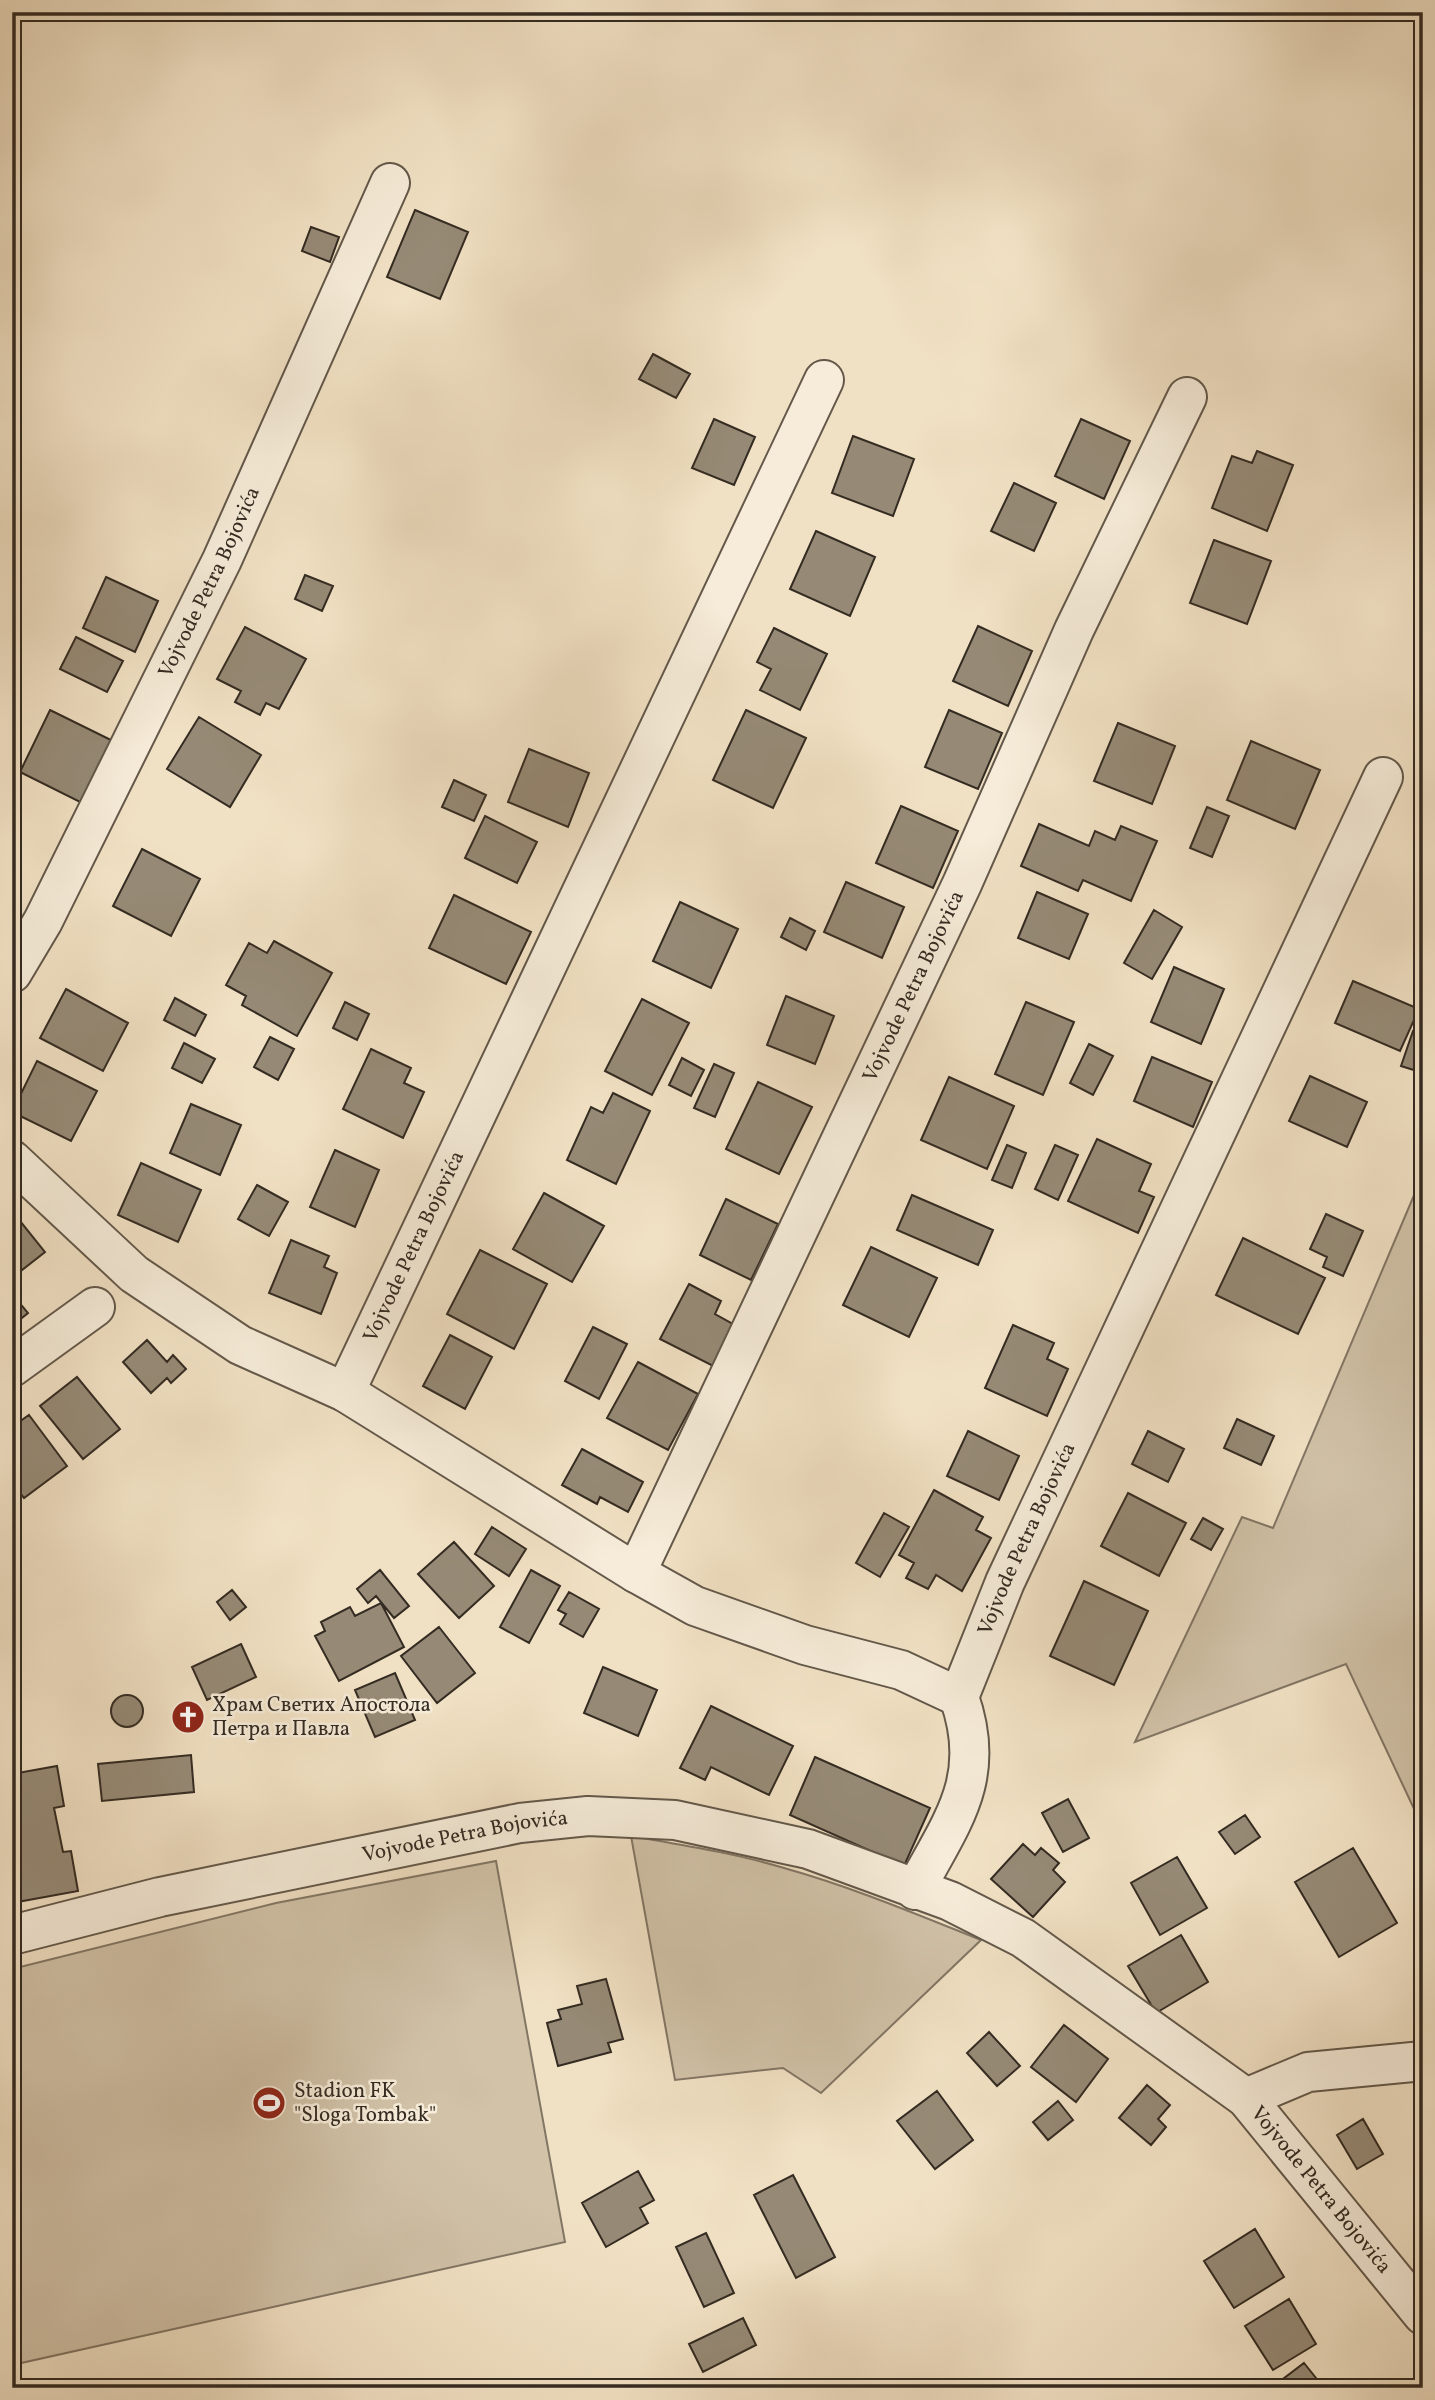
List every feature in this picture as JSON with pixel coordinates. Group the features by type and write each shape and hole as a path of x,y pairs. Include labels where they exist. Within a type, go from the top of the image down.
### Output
{"street":[{"name":"Vojvode Petra Bojovića","path":"12,973 43,921 222,560 390,183"},
{"name":"Vojvode Petra Bojovića","path":"345,1392 824,380"},
{"name":"Vojvode Petra Bojovića","path":"636,1573 962,884 1074,630 1187,397"},
{"name":"Vojvode Petra Bojovića","path":"959,1697 1005,1582 1383,776"},
{"path":"12,1160 134,1274 240,1345 345,1392 636,1573 695,1606 805,1645 901,1670 959,1697 967,1721 971,1748 969,1776 961,1803 915,1890"},
{"path":"12,1367 95,1307"},
{"name":"Vojvode Petra Bojovića","path":"12,1935 160,1897 520,1823 588,1816 675,1820 808,1849 950,1901 1023,1938 1246,2098 1423,2315"},
{"name":"Vojvode Petra Bojovića","path":"1246,2098 1308,2072 1423,2061"}],"shaded area":[{"path":"1423,1174 1423,1828 1346,1664 1135,1742 1242,1517 1273,1528"},
{"path":"631,1836 727,1854 809,1875 884,1901 981,1940 821,2093 783,2068 675,2080"},
{"name":"Stadion FK \"Sloga Tombak\"","path":"496,1861 565,2242 21,2363 12,2344 12,1969 276,1903"}],"building":[{"path":"415,210 468,232 440,299 387,277"},
{"path":"311,227 339,237 330,262 302,251"},
{"path":"653,354 690,374 676,398 639,379"},
{"path":"714,419 755,437 734,485 692,468"},
{"path":"1081,419 1130,441 1104,499 1055,476"},
{"path":"853,436 914,459 893,516 832,493"},
{"path":"1257,451 1293,465 1267,531 1212,508 1232,456 1252,463"},
{"path":"1014,483 1056,503 1034,551 991,531"},
{"path":"816,531 875,557 850,616 790,589"},
{"path":"1214,540 1271,561 1247,624 1190,603"},
{"path":"305,575 333,586 322,611 295,599"},
{"path":"106,577 158,601 135,652 83,628"},
{"path":"978,626 1032,651 1008,706 953,681"},
{"path":"245,627 306,659 279,709 266,703 260,715 235,702 241,691 217,679"},
{"path":"774,628 827,654 800,710 760,690 771,669 757,662"},
{"path":"76,637 123,661 107,692 60,669"},
{"path":"50,710 117,743 86,805 20,772"},
{"path":"746,710 806,738 773,808 713,780"},
{"path":"949,710 1002,733 978,789 925,767"},
{"path":"199,717 261,755 230,807 167,769"},
{"path":"1118,723 1175,746 1152,804 1094,781"},
{"path":"1251,741 1320,770 1295,829 1227,800"},
{"path":"529,749 589,773 568,827 508,802"},
{"path":"454,780 486,795 474,821 442,807"},
{"path":"901,806 958,831 933,888 876,863"},
{"path":"1207,807 1229,816 1212,857 1190,848"},
{"path":"485,816 537,842 517,883 465,858"},
{"path":"1039,824 1089,846 1095,831 1115,840 1121,826 1157,841 1131,901 1083,880 1078,891 1021,866"},
{"path":"142,849 200,879 171,936 113,906"},
{"path":"846,882 904,907 882,958 824,932"},
{"path":"1037,892 1088,914 1069,959 1018,938"},
{"path":"454,895 531,932 506,984 429,948"},
{"path":"680,902 738,929 711,988 653,961"},
{"path":"1154,910 1182,927 1152,979 1124,963"},
{"path":"790,918 815,931 806,950 781,937"},
{"path":"274,941 332,973 297,1036 242,1005 246,996 226,985 249,943 267,953"},
{"path":"1174,967 1224,989 1201,1044 1151,1022"},
{"path":"1353,981 1419,1009 1400,1051 1335,1023"},
{"path":"66,989 128,1023 103,1071 40,1038"},
{"path":"786,996 834,1016 815,1064 767,1045"},
{"path":"175,998 206,1015 195,1036 164,1020"},
{"path":"642,999 689,1023 652,1095 605,1071"},
{"path":"345,1002 369,1014 357,1040 333,1028"},
{"path":"1026,1002 1074,1022 1043,1095 995,1074"},
{"path":"1413,1031 1423,1034 1423,1073 1401,1066"},
{"path":"270,1037 294,1049 278,1080 254,1067"},
{"path":"184,1043 215,1059 202,1083 172,1068"},
{"path":"1089,1044 1113,1056 1093,1095 1070,1083"},
{"path":"371,1049 411,1068 404,1083 424,1092 403,1138 343,1109"},
{"path":"1152,1057 1212,1082 1193,1127 1134,1101"},
{"path":"682,1058 704,1070 691,1096 669,1085"},
{"path":"37,1061 97,1091 71,1141 12,1112"},
{"path":"714,1064 734,1073 715,1117 694,1108"},
{"path":"1310,1076 1367,1102 1347,1147 1289,1121"},
{"path":"949,1077 1014,1106 987,1169 921,1140"},
{"path":"758,1082 812,1107 779,1174 726,1149"},
{"path":"613,1093 650,1111 616,1184 567,1160 591,1107 603,1113"},
{"path":"191,1104 241,1125 220,1175 170,1153"},
{"path":"1097,1139 1151,1164 1139,1191 1154,1197 1138,1233 1068,1201"},
{"path":"1007,1145 1026,1153 1012,1188 992,1180"},
{"path":"1055,1145 1078,1155 1058,1200 1035,1189"},
{"path":"335,1150 379,1170 355,1227 310,1207"},
{"path":"141,1163 201,1190 178,1242 118,1215"},
{"path":"257,1185 288,1202 269,1236 238,1219"},
{"path":"544,1193 604,1226 572,1282 513,1249"},
{"path":"912,1195 993,1230 978,1265 897,1230"},
{"path":"726,1199 778,1224 751,1280 700,1255"},
{"path":"12,1211 45,1252 22,1270 12,1258"},
{"path":"1326,1214 1363,1231 1343,1276 1323,1267 1327,1257 1310,1249"},
{"path":"1243,1238 1325,1278 1298,1334 1216,1295"},
{"path":"291,1240 329,1256 324,1267 337,1273 321,1314 269,1293"},
{"path":"871,1247 937,1278 909,1337 843,1305"},
{"path":"480,1250 547,1284 514,1349 447,1314"},
{"path":"689,1284 721,1301 715,1314 740,1328 719,1369 660,1339"},
{"path":"12,1294 28,1313 12,1326"},
{"path":"1013,1325 1054,1343 1047,1359 1068,1369 1047,1416 985,1388"},
{"path":"593,1327 627,1344 599,1399 565,1381"},
{"path":"450,1335 492,1357 465,1409 423,1386"},
{"path":"147,1340 167,1362 173,1355 186,1369 171,1383 167,1378 151,1393 123,1362"},
{"path":"638,1362 698,1394 668,1450 607,1418"},
{"path":"77,1377 120,1429 83,1459 40,1406"},
{"path":"29,1415 67,1466 24,1498 12,1482 12,1427"},
{"path":"1237,1419 1274,1436 1261,1465 1224,1448"},
{"path":"968,1431 1019,1456 999,1500 947,1476"},
{"path":"1148,1431 1184,1449 1168,1482 1132,1464"},
{"path":"582,1449 643,1482 628,1512 600,1497 597,1504 562,1485"},
{"path":"934,1490 983,1517 976,1530 991,1538 962,1591 936,1575 928,1589 906,1578 914,1563 899,1555"},
{"path":"1128,1493 1186,1523 1159,1576 1101,1546"},
{"path":"884,1513 909,1527 880,1577 856,1563"},
{"path":"1203,1518 1223,1529 1211,1550 1191,1539"},
{"path":"492,1527 526,1549 509,1576 475,1554"},
{"path":"454,1542 494,1586 459,1618 418,1574"},
{"path":"380,1570 409,1606 394,1618 376,1596 368,1603 357,1589"},
{"path":"531,1570 560,1586 529,1643 500,1627"},
{"path":"1084,1581 1148,1611 1114,1685 1050,1656"},
{"path":"232,1590 246,1607 230,1620 217,1602"},
{"path":"569,1592 599,1609 583,1637 560,1624 566,1614 558,1610"},
{"path":"381,1603 404,1647 339,1681 315,1636 325,1631 321,1622 350,1607 355,1616"},
{"path":"439,1627 475,1673 437,1703 401,1656"},
{"path":"241,1644 256,1677 207,1700 192,1667"},
{"path":"603,1667 657,1690 638,1736 584,1713"},
{"path":"395,1673 415,1720 375,1737 355,1690"},
{"path":"127,1695 138,1700 143,1711 138,1722 127,1727 116,1722 111,1711 116,1700"},
{"path":"711,1706 793,1746 769,1795 711,1767 705,1780 680,1768"},
{"path":"191,1755 194,1792 102,1801 98,1764"},
{"path":"815,1757 930,1808 904,1866 790,1815"},
{"path":"57,1766 64,1806 54,1808 63,1852 71,1851 78,1891 12,1903 12,1774"},
{"path":"1068,1799 1089,1838 1063,1852 1042,1813"},
{"path":"1245,1815 1260,1837 1235,1854 1219,1832"},
{"path":"1023,1844 1035,1855 1041,1848 1059,1863 1053,1870 1065,1882 1033,1917 991,1879"},
{"path":"1353,1848 1397,1923 1339,1957 1295,1882"},
{"path":"1177,1857 1207,1908 1160,1935 1131,1883"},
{"path":"1181,1935 1208,1982 1156,2013 1128,1966"},
{"path":"606,1979 623,2039 608,2043 611,2052 558,2066 547,2023 561,2019 558,2010 582,2004 577,1986"},
{"path":"1064,2025 1108,2059 1076,2102 1031,2067"},
{"path":"989,2032 1020,2066 997,2086 967,2053"},
{"path":"1147,2085 1170,2105 1158,2119 1166,2127 1151,2145 1119,2118"},
{"path":"937,2091 973,2140 935,2169 897,2121"},
{"path":"1058,2101 1073,2120 1048,2140 1033,2122"},
{"path":"1363,2119 1383,2154 1357,2169 1337,2135"},
{"path":"638,2171 654,2200 640,2208 648,2223 606,2247 582,2203"},
{"path":"793,2175 835,2257 796,2278 754,2195"},
{"path":"1255,2229 1284,2277 1234,2308 1204,2261"},
{"path":"706,2233 734,2293 704,2307 676,2247"},
{"path":"1289,2299 1316,2344 1273,2370 1245,2326"},
{"path":"743,2318 756,2345 703,2372 689,2344"},
{"path":"1304,2363 1316,2378 1303,2388 1277,2388 1275,2385"}],"place":[{"name":"Храм Светих Апостола Петра и Павла","path":"188,1717"},
{"name":"Stadion FK \"Sloga Tombak\"","path":"269,2103"}]}
